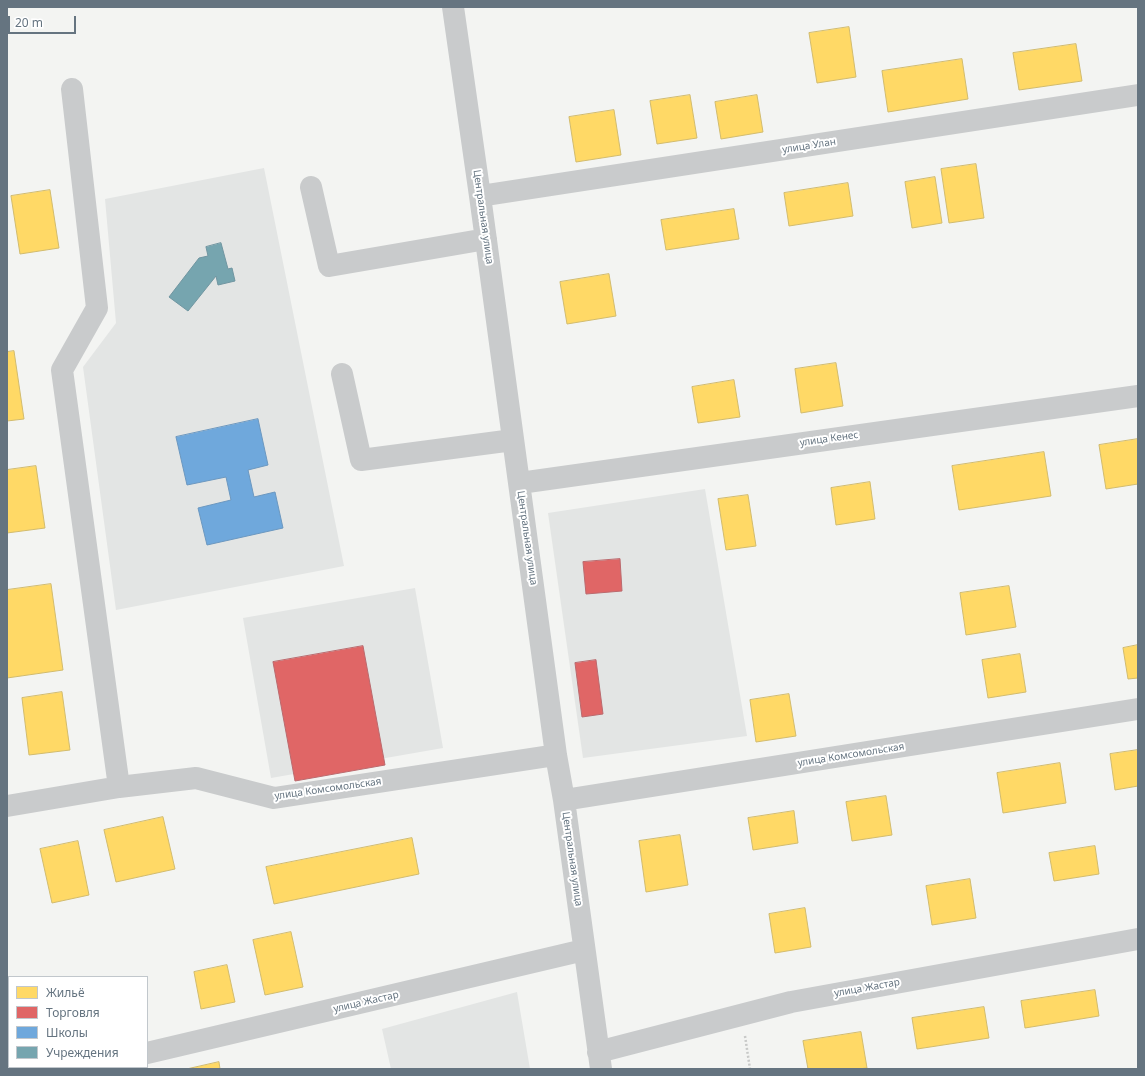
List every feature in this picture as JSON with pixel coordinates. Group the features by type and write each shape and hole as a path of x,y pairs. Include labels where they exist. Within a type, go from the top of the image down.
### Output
{"street":[{"name":"Центральная улица","path":"453,7 520,483 556,755 564,800 600,1060"},
{"path":"72,89 98,308 62,370 119,787"},
{"name":"улица Улан","path":"480,196 1138,95"},
{"path":"311,187 329,266 486,239"},
{"path":"342,374 360,460 513,440"},
{"name":"улица Кенес","path":"520,483 1138,396"},
{"name":"улица Комсомольская","path":"564,800 1138,709"},
{"name":"улица Комсомольская","path":"7,806 119,787 196,778 274,798 556,755"},
{"name":"улица Жастар","path":"600,1060 742,1014 791,1002 1138,939"},
{"name":"улица Жастар","path":"148,1053 584,950"}],"path":[{"path":"742,1014 750,1069"}],"shaded area":[{"path":"264,168 344,566 116,610 83,367 116,323 105,199"},
{"path":"705,489 747,736 583,758 548,513"},
{"path":"415,588 443,748 271,778 243,618"},
{"path":"517,992 530,1069 391,1069 382,1029"}],"building: Жильё":[{"path":"849,27 856,77 817,83 809,33"},
{"path":"1076,44 1082,81 1019,90 1013,53"},
{"path":"962,59 968,99 888,112 882,71"},
{"path":"690,95 697,138 657,144 650,101"},
{"path":"757,95 763,132 721,139 715,102"},
{"path":"614,110 621,155 576,162 569,117"},
{"path":"976,164 984,218 949,223 941,169"},
{"path":"935,177 942,223 912,228 905,182"},
{"path":"848,183 853,216 789,226 784,193"},
{"path":"50,190 59,248 20,254 11,196"},
{"path":"734,209 739,239 666,250 661,220"},
{"path":"609,274 616,316 567,324 560,282"},
{"path":"14,351 24,419 7,421 7,352"},
{"path":"836,363 843,406 801,413 795,369"},
{"path":"734,380 740,417 698,423 692,387"},
{"path":"1138,439 1138,484 1106,489 1099,445"},
{"path":"1044,452 1051,496 959,510 952,466"},
{"path":"36,466 45,528 7,533 7,470"},
{"path":"870,482 875,519 836,525 831,488"},
{"path":"748,495 756,546 726,550 718,499"},
{"path":"51,584 63,670 7,678 7,590"},
{"path":"1009,586 1016,627 966,635 960,593"},
{"path":"1138,645 1138,678 1128,679 1123,648"},
{"path":"1020,654 1026,692 988,698 982,660"},
{"path":"62,692 70,750 29,755 22,698"},
{"path":"789,694 796,736 756,742 750,700"},
{"path":"1138,750 1138,786 1115,790 1110,754"},
{"path":"1060,763 1066,803 1003,813 997,773"},
{"path":"886,796 892,835 852,841 846,802"},
{"path":"794,811 798,843 753,850 748,818"},
{"path":"163,817 175,869 116,882 104,830"},
{"path":"680,835 688,885 646,892 639,841"},
{"path":"412,838 419,874 274,904 266,867"},
{"path":"78,841 89,895 52,903 40,849"},
{"path":"1095,846 1099,874 1054,881 1049,853"},
{"path":"970,879 976,918 932,925 926,886"},
{"path":"805,908 811,947 775,953 769,914"},
{"path":"291,932 303,987 265,995 253,940"},
{"path":"227,965 235,1002 201,1009 194,972"},
{"path":"1095,990 1099,1016 1025,1028 1021,1001"},
{"path":"984,1007 989,1038 917,1049 912,1018"},
{"path":"861,1032 867,1068 808,1069 803,1041"},
{"path":"219,1062 220,1069 187,1069"}],"building: Торговля":[{"path":"620,559 622,591 586,594 583,562"},
{"path":"363,646 385,765 295,781 273,662"},
{"path":"596,660 603,714 582,717 575,663"}],"building: Школы":[{"path":"258,419 268,465 248,470 254,497 275,492 283,528 207,545 198,508 231,500 226,477 187,485 176,437"}],"building: Учреждения":[{"path":"221,243 228,269 232,268 235,281 218,285 216,276 188,311 169,297 199,258 208,256 206,247"}]}
